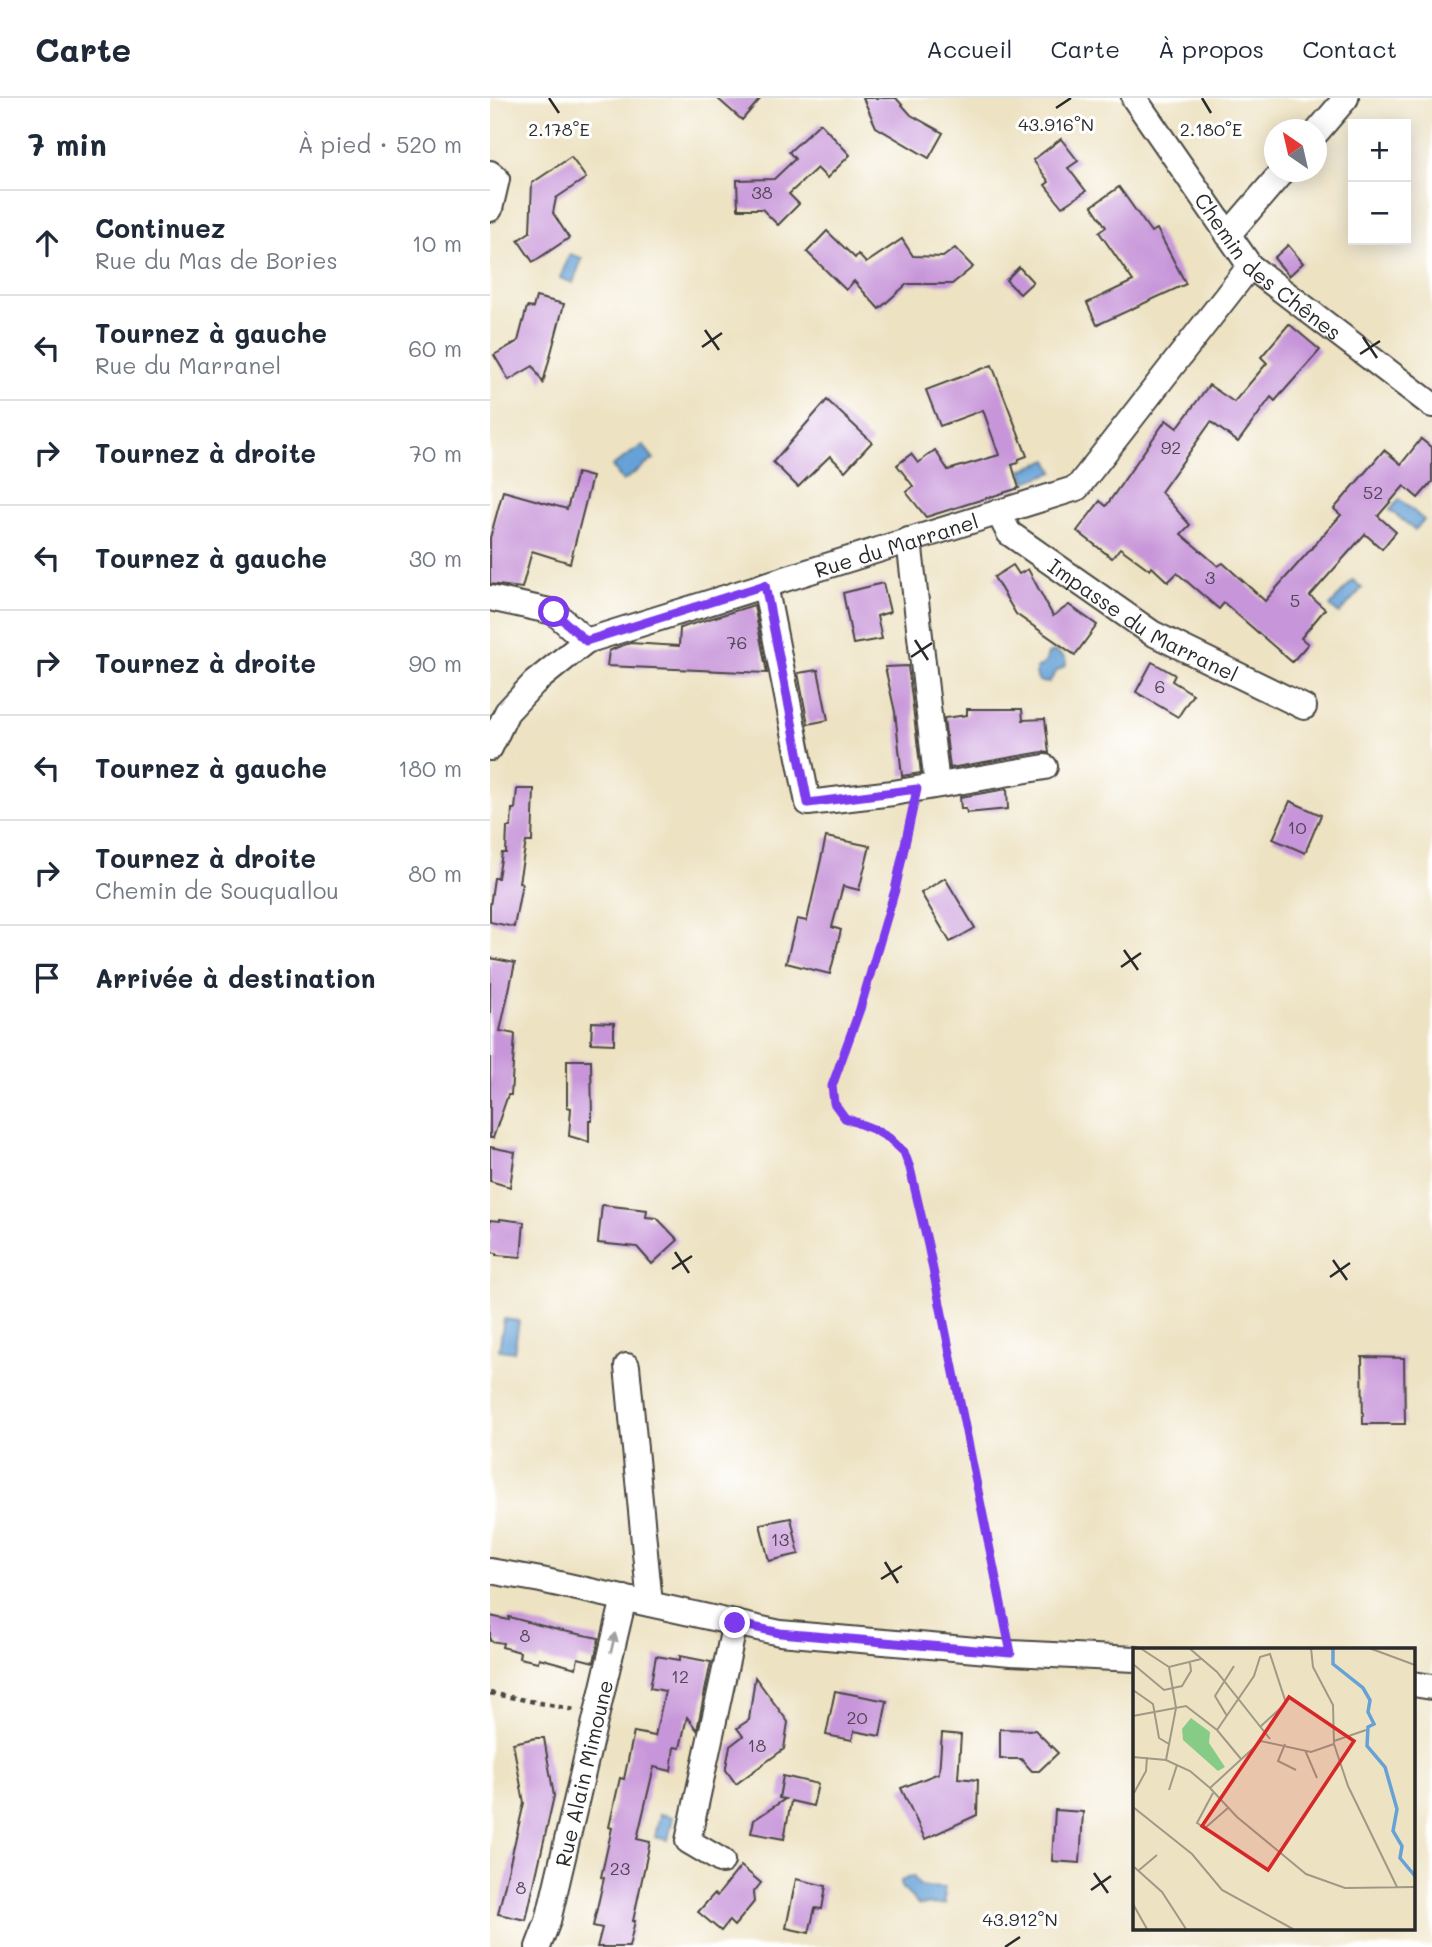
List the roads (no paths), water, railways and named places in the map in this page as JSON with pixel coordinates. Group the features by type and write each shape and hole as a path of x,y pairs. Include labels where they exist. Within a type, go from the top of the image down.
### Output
{"street":[{"name":"Chemin des Chênes","path":"1134,98 1250,266 1432,405"},
{"path":"1327,120 1346,98"},
{"path":"490,173 497,179 490,209"},
{"path":"1228,234 1273,182"},
{"name":"Rue du Marranel","path":"490,748 507,712 534,683 586,641 1077,488 1250,266"},
{"name":"Impasse du Marranel","path":"998,512 1009,533 1152,633 1304,707"},
{"path":"909,540 927,787"},
{"path":"765,585 808,803 1045,767"},
{"path":"490,598 554,612 586,641"},
{"path":"627,1366 650,1604"},
{"path":"490,1571 780,1633 1011,1653 1133,1660"},
{"name":"Rue Alain Mimoune","path":"538,1947 548,1921 624,1598"},
{"path":"722,1861 688,1840 735,1623"}],"water":[{"path":"570,254 582,258 573,283 560,278"},
{"path":"643,445 654,459 623,481 612,466"},
{"path":"1048,460 1054,472 1026,482 1022,470"},
{"path":"1399,499 1424,520 1415,530 1390,510"},
{"path":"1353,580 1362,588 1339,614 1330,606"},
{"path":"1055,651 1065,658 1066,665 1057,671 1049,682 1040,681 1036,669 1045,663 1048,654"},
{"path":"504,1319 519,1321 514,1352 499,1350"},
{"path":"660,1814 673,1817 668,1840 655,1837"},
{"path":"913,1876 919,1885 944,1888 945,1904 919,1905 901,1887 901,1881"}]}
